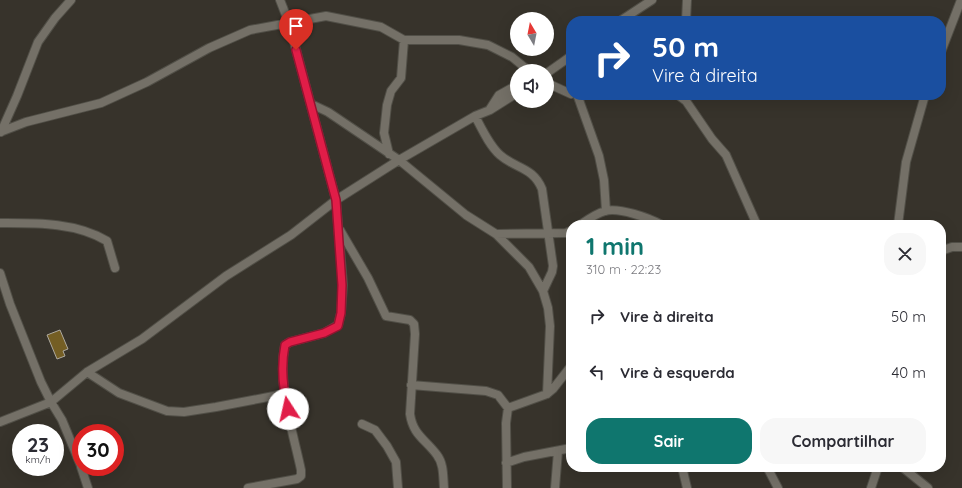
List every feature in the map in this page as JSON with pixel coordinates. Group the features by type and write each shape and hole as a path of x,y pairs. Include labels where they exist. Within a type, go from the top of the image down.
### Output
{"street":[{"path":"1,132 38,42 55,18 71,0"},
{"path":"248,488 301,476 301,470 284,394 283,353 285,345 290,342 324,333 338,326 341,313 342,285 336,200 289,23 280,0"},
{"path":"628,16 652,0"},
{"path":"686,16 688,0"},
{"path":"946,39 961,0"},
{"path":"1,132 26,122 101,102 147,82 209,48 250,30 326,16 381,27 404,40 459,40 488,45 512,57 520,64"},
{"path":"378,146 384,133 388,98 391,91 401,78 404,40"},
{"path":"554,68 566,60"},
{"path":"554,86 566,91"},
{"path":"490,110 499,95 510,89"},
{"path":"0,422 51,402 87,372 142,339 226,276 291,234 336,200 399,160 510,97"},
{"path":"579,100 599,156 604,180 606,211"},
{"path":"685,100 707,133 726,156 755,220"},
{"path":"899,220 906,162 924,100"},
{"path":"311,104 328,112 399,160 466,215 496,234 529,267 543,291 548,308 550,326 547,394"},
{"path":"475,116 499,154 509,162 531,172 539,182 542,189 553,266 552,272 543,291"},
{"path":"384,133 389,154"},
{"path":"588,220 597,214 606,211 638,214 653,220"},
{"path":"0,223 36,223 96,234 107,241 115,268"},
{"path":"339,228 368,278 386,316 410,320 414,324 415,334 411,385 411,424 414,430 438,455 443,469 444,488"},
{"path":"496,234 566,232"},
{"path":"946,249 952,247 962,247"},
{"path":"0,273 10,304 51,402 62,420 72,445"},
{"path":"87,372 119,393 167,411 184,412 216,408 284,394"},
{"path":"508,408 547,394 553,389 566,372"},
{"path":"411,385 486,391 498,395 508,408 506,423 507,488"},
{"path":"362,424 374,430 396,462 398,488"},
{"path":"506,463 524,457 566,449"},
{"path":"555,488 558,451"},
{"path":"683,472 687,488"},
{"path":"770,472 778,488"},
{"path":"871,488 876,472"},
{"path":"908,472 928,488"},
{"path":"84,476 88,488"}],"building":[{"path":"60,330 68,349 63,351 65,356 57,359 47,335"}],"route":[{"path":"288,409 284,394 283,353 285,345 290,342 324,333 338,326 341,313 342,285 336,200 296,50"}]}
